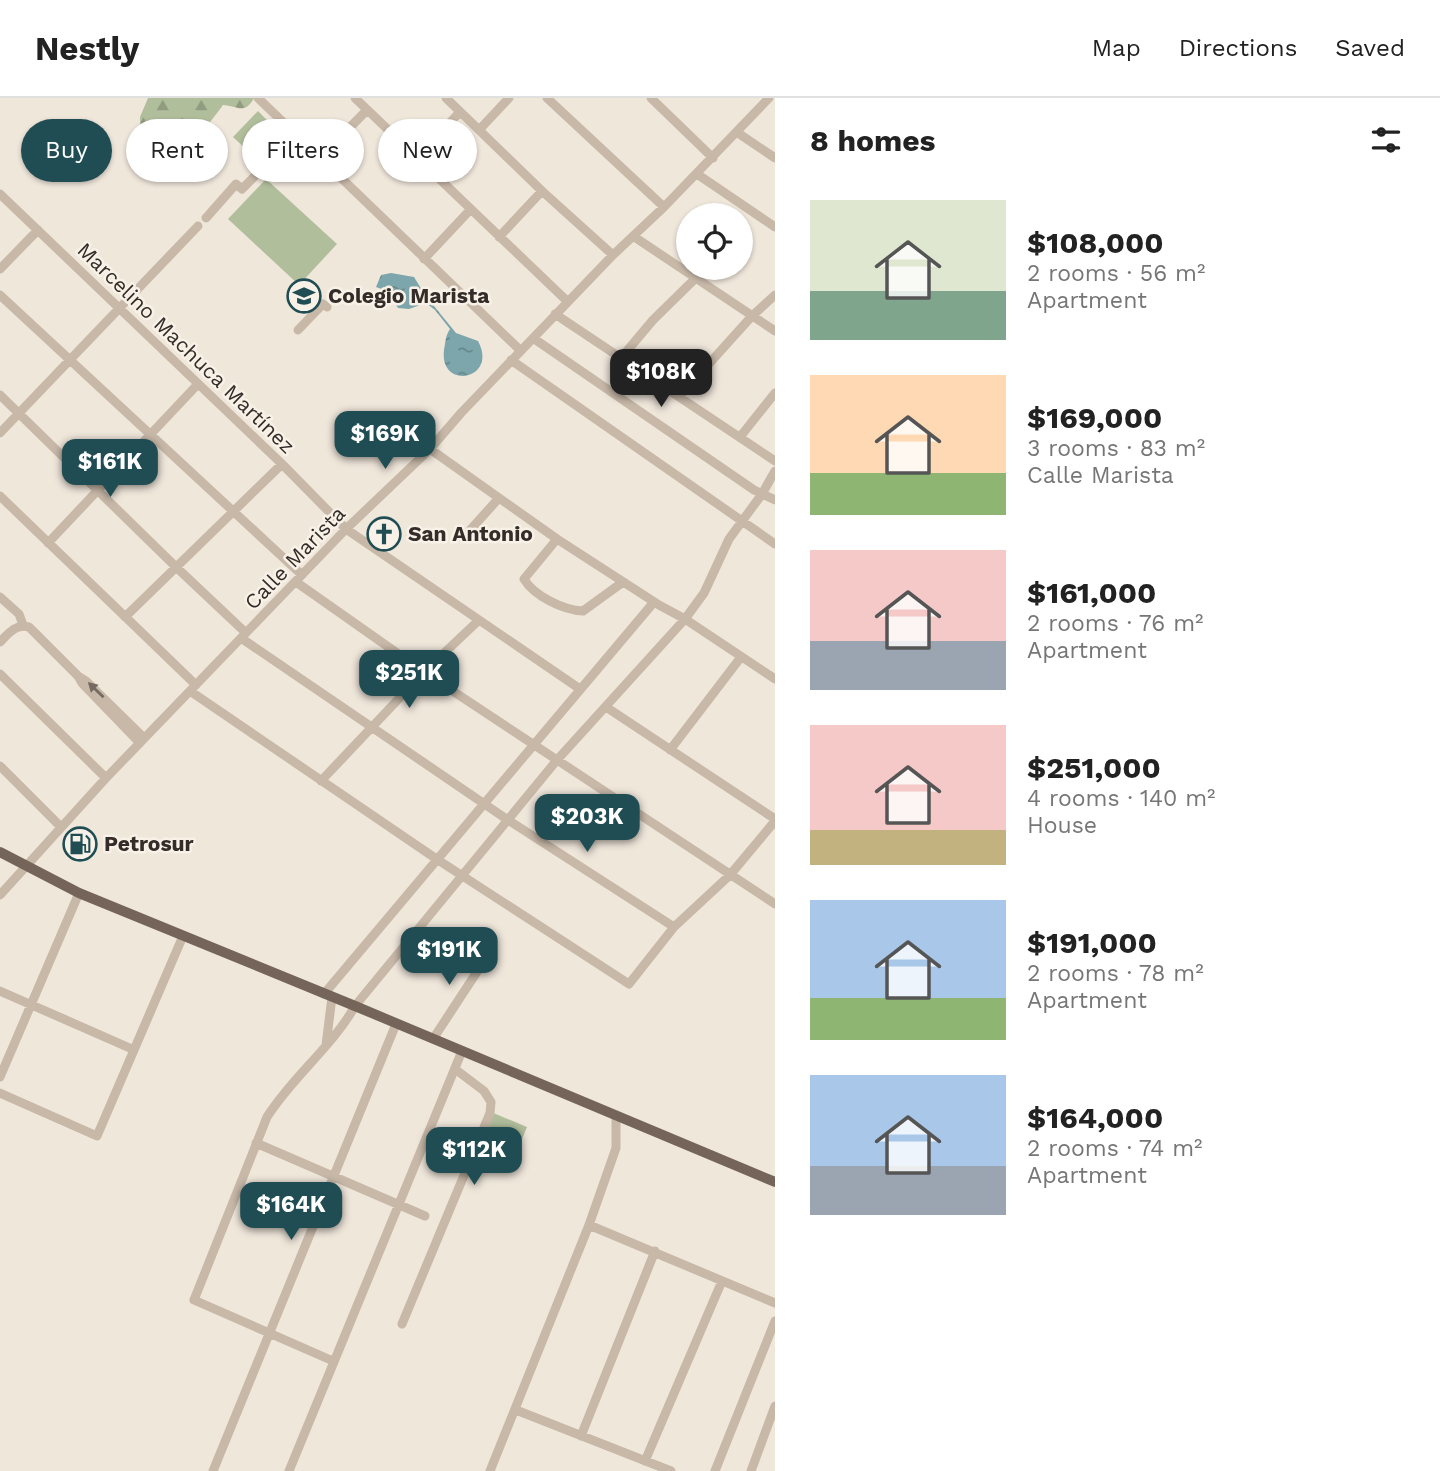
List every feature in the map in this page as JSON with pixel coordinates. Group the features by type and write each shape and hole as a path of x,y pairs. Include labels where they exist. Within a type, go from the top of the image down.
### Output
{"main road":[{"path":"0,852 79,894 775,1182"}],"street":[{"path":"258,98 280,119"},
{"path":"355,98 378,121"},
{"path":"446,98 613,255"},
{"path":"479,130 509,98"},
{"path":"547,98 664,207"},
{"path":"651,98 713,158"},
{"name":"Calle Marista","path":"0,895 106,778 346,529 430,449 567,301 738,133 763,100"},
{"path":"358,119 367,110"},
{"path":"453,119 460,112"},
{"path":"738,133 775,158"},
{"path":"697,174 775,226"},
{"path":"206,218 236,184 242,189 249,182"},
{"path":"345,182 521,351"},
{"path":"441,182 567,301"},
{"path":"499,237 542,191"},
{"name":"Marcelino Machuca Martínez","path":"0,194 120,307 346,529 580,689"},
{"path":"424,259 470,210"},
{"path":"0,433 198,226"},
{"path":"0,269 37,230"},
{"path":"633,236 676,265"},
{"path":"621,358 653,320 694,280"},
{"path":"699,280 775,331"},
{"path":"0,295 151,435 299,578 424,672 775,904"},
{"path":"679,397 752,316 775,295"},
{"path":"298,330 323,304 327,307"},
{"path":"555,314 775,461"},
{"path":"533,338 762,494 775,500"},
{"path":"511,360 775,544"},
{"path":"48,543 198,384"},
{"path":"740,437 775,393"},
{"path":"0,395 244,635 371,727 484,804 674,927"},
{"path":"430,449 557,540 685,619 775,679"},
{"path":"125,617 282,464"},
{"path":"333,1361 194,1300 267,1117 326,1045 337,1036 355,1006 557,760 685,619 704,593 729,539 762,494 775,471"},
{"path":"0,496 125,617 193,688 438,860 629,984 674,927 730,875 775,820 606,707"},
{"path":"463,538 499,498"},
{"path":"557,540 524,579 535,592 568,608 583,611 623,582"},
{"path":"0,597 19,614 23,625"},
{"path":"326,1045 328,995 654,602"},
{"path":"321,780 424,672 478,621"},
{"path":"0,642 15,628 23,625 29,627 86,681 142,741"},
{"path":"670,750 741,657"},
{"path":"0,674 106,778"},
{"path":"0,766 61,827"},
{"path":"0,1077 79,894"},
{"path":"0,1093 97,1136 132,1049 183,936"},
{"path":"433,1039 490,952"},
{"path":"0,991 132,1049"},
{"path":"213,1471 396,1024"},
{"path":"289,1471 462,1051"},
{"path":"402,1324 490,1113 491,1102 484,1091 455,1069"},
{"path":"490,1471 589,1225 616,1148 616,1116"},
{"path":"257,1143 425,1216"},
{"path":"589,1225 775,1304"},
{"path":"581,1436 654,1251"},
{"path":"645,1461 722,1281"},
{"path":"715,1471 775,1321"},
{"path":"751,1471 775,1406"},
{"path":"516,1410 671,1471"}],"green space":[{"path":"148,98 254,98 244,108 223,105 212,119 140,117"},
{"path":"258,111 266,119 250,119"},
{"path":"242,128 242,145 233,137"},
{"path":"263,182 269,182 337,244 299,285 228,219"},
{"path":"491,1112 527,1127 509,1170 473,1155"}],"water":[{"path":"391,273 414,277 456,333 478,341 482,354 481,365 475,372 467,376 450,371 445,363 444,350 450,329 435,310 426,303 409,309 398,308 387,291 376,287 381,275"}],"place":[{"name":"Colegio Marista","path":"304,296"},
{"name":"San Antonio","path":"384,534"},
{"name":"Petrosur","path":"80,844"}]}
